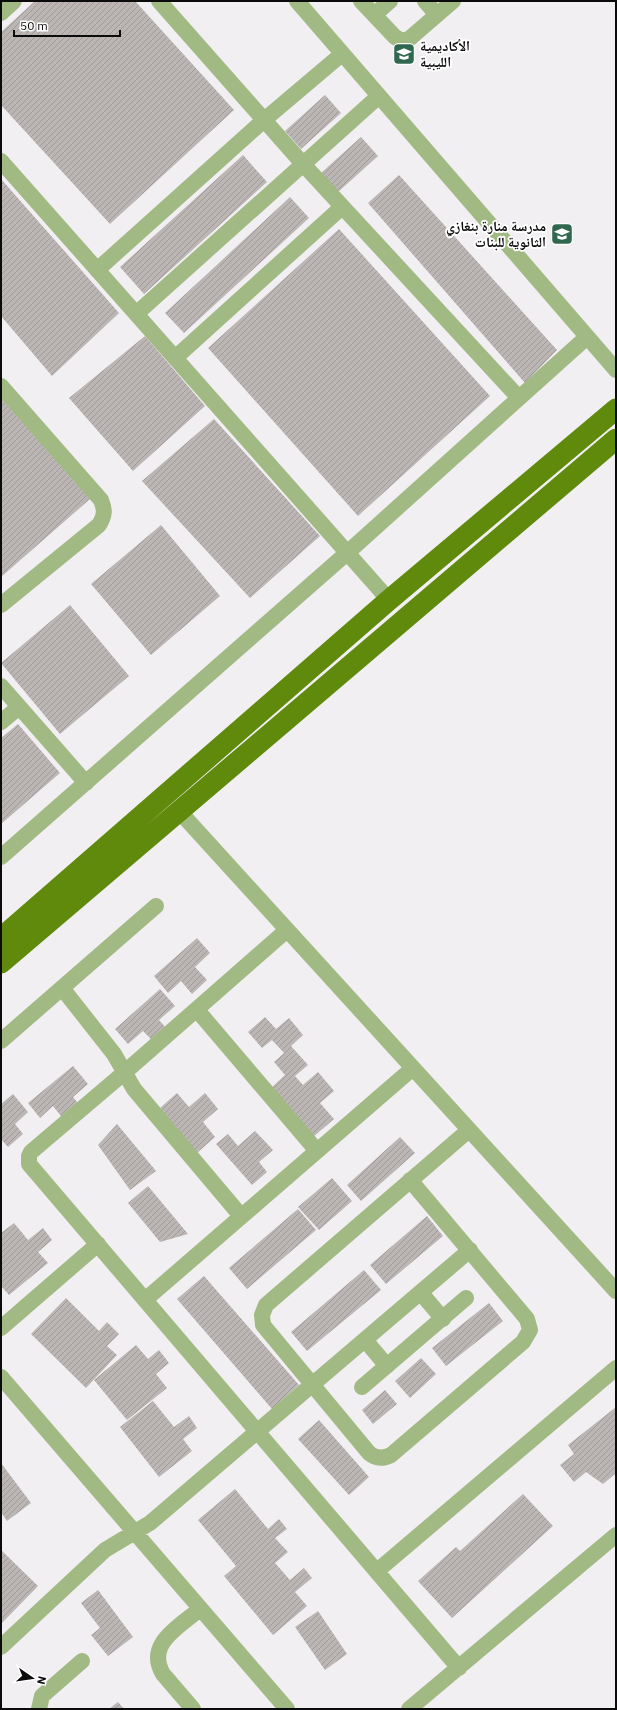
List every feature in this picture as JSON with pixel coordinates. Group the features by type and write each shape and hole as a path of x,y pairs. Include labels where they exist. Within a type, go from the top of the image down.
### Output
{"main road":[{"path":"1,938 389,600 616,409"},
{"path":"1,963 616,439"}],"street":[{"path":"1,13 14,1"},
{"path":"159,1 303,164 519,398"},
{"path":"297,1 616,370"},
{"path":"361,1 396,37 406,41 453,1"},
{"path":"374,15 390,1"},
{"path":"425,1 437,15"},
{"path":"97,270 264,120 342,54"},
{"path":"136,314 379,96"},
{"path":"1,161 389,600"},
{"path":"175,358 342,207"},
{"path":"1,858 347,553 587,337"},
{"path":"1,386 101,500 105,510 104,518 99,525 1,605"},
{"path":"1,686 86,784"},
{"path":"1,722 19,707"},
{"path":"179,811 616,1291"},
{"path":"1,1041 156,906"},
{"path":"287,930 31,1152 28,1160 31,1168 146,1299 257,1432 460,1668"},
{"path":"62,988 114,1054 134,1089 241,1216"},
{"path":"196,1010 317,1151"},
{"path":"146,1299 413,1068"},
{"path":"410,1180 528,1319 530,1330 523,1342 386,1457 377,1458 369,1453 263,1325 263,1310 266,1305 410,1180 469,1130"},
{"path":"1,1328 98,1244"},
{"path":"1,1647 105,1550 150,1524 470,1250"},
{"path":"421,1293 443,1318"},
{"path":"362,1387 466,1298"},
{"path":"365,1340 387,1366"},
{"path":"377,1571 616,1368"},
{"path":"1,1377 287,1709"},
{"path":"409,1709 460,1668 616,1535"},
{"path":"193,1709 159,1668 158,1653 163,1640 200,1609"},
{"path":"39,1709 42,1696 82,1661"}],"building":[{"path":"35,1 135,1 234,110 110,224 1,105 1,32"},
{"path":"325,95 341,113 301,149 285,131"},
{"path":"361,137 378,156 338,192 321,173"},
{"path":"243,155 267,182 144,294 120,267"},
{"path":"399,175 557,350 525,383 368,203"},
{"path":"1,179 119,313 52,376 1,316"},
{"path":"290,197 309,218 184,333 165,313"},
{"path":"339,229 490,396 358,516 208,348"},
{"path":"145,336 205,406 133,471 69,398"},
{"path":"1,397 90,499 1,577"},
{"path":"214,419 320,536 250,598 142,481"},
{"path":"161,525 220,596 151,655 91,584"},
{"path":"70,605 129,676 60,734 1,663"},
{"path":"18,724 60,773 1,824 1,738"},
{"path":"197,938 210,953 195,967 207,980 192,994 181,981 168,993 154,976"},
{"path":"160,989 175,1006 159,1020 168,1030 154,1042 143,1031 128,1044 115,1029"},
{"path":"265,1017 276,1029 289,1018 303,1035 291,1046 308,1065 295,1076 303,1085 318,1072 334,1091 320,1103 334,1119 313,1137 271,1088 285,1075 274,1062 284,1053 272,1040 262,1048 248,1032"},
{"path":"73,1066 88,1084 73,1097 81,1107 64,1120 53,1106 40,1118 28,1103"},
{"path":"177,1093 189,1107 205,1093 218,1109 203,1122 215,1137 197,1153 160,1108"},
{"path":"13,1094 28,1112 15,1124 23,1134 8,1147 1,1139 1,1104"},
{"path":"117,1124 156,1171 130,1190 98,1145"},
{"path":"255,1131 273,1150 259,1162 267,1172 252,1185 216,1144 228,1134 238,1146"},
{"path":"400,1137 415,1153 361,1201 347,1185"},
{"path":"332,1178 352,1201 319,1230 298,1207"},
{"path":"148,1186 188,1234 160,1242 128,1203"},
{"path":"298,1209 316,1230 247,1289 229,1268"},
{"path":"427,1216 443,1236 386,1284 370,1265"},
{"path":"14,1223 28,1240 43,1228 52,1240 38,1252 48,1263 9,1295 1,1286 1,1233"},
{"path":"364,1270 381,1290 307,1351 291,1332"},
{"path":"204,1276 299,1385 272,1409 177,1299"},
{"path":"66,1298 99,1331 107,1322 119,1334 107,1346 117,1355 86,1388 31,1334"},
{"path":"489,1303 503,1321 446,1366 432,1348"},
{"path":"136,1345 148,1359 159,1350 169,1363 156,1374 167,1388 127,1420 94,1380"},
{"path":"421,1358 436,1374 410,1398 395,1381"},
{"path":"385,1390 397,1404 373,1424 362,1410"},
{"path":"153,1401 174,1427 189,1416 197,1428 183,1439 192,1451 159,1477 120,1427"},
{"path":"616,1407 616,1473 603,1484 586,1472 574,1482 560,1465 574,1454 568,1445"},
{"path":"319,1420 369,1477 349,1495 298,1439"},
{"path":"1,1463 31,1503 7,1521 1,1512"},
{"path":"235,1489 268,1529 279,1519 287,1529 275,1538 288,1552 275,1563 290,1580 304,1568 312,1578 295,1592 307,1606 273,1635 224,1576 236,1566 198,1520"},
{"path":"523,1494 553,1526 452,1618 418,1581 456,1547 460,1551"},
{"path":"1,1550 38,1586 1,1624"},
{"path":"98,1590 133,1637 108,1656 91,1635 100,1628 81,1603"},
{"path":"318,1611 347,1654 325,1670 295,1627"},
{"path":"118,1702 124,1709 109,1709"}],"place":[{"name":"الأكاديمية الليبية","path":"404,54"},
{"name":"مدرسة منارة بنغازي الثانوية للبنات","path":"562,234"}]}
